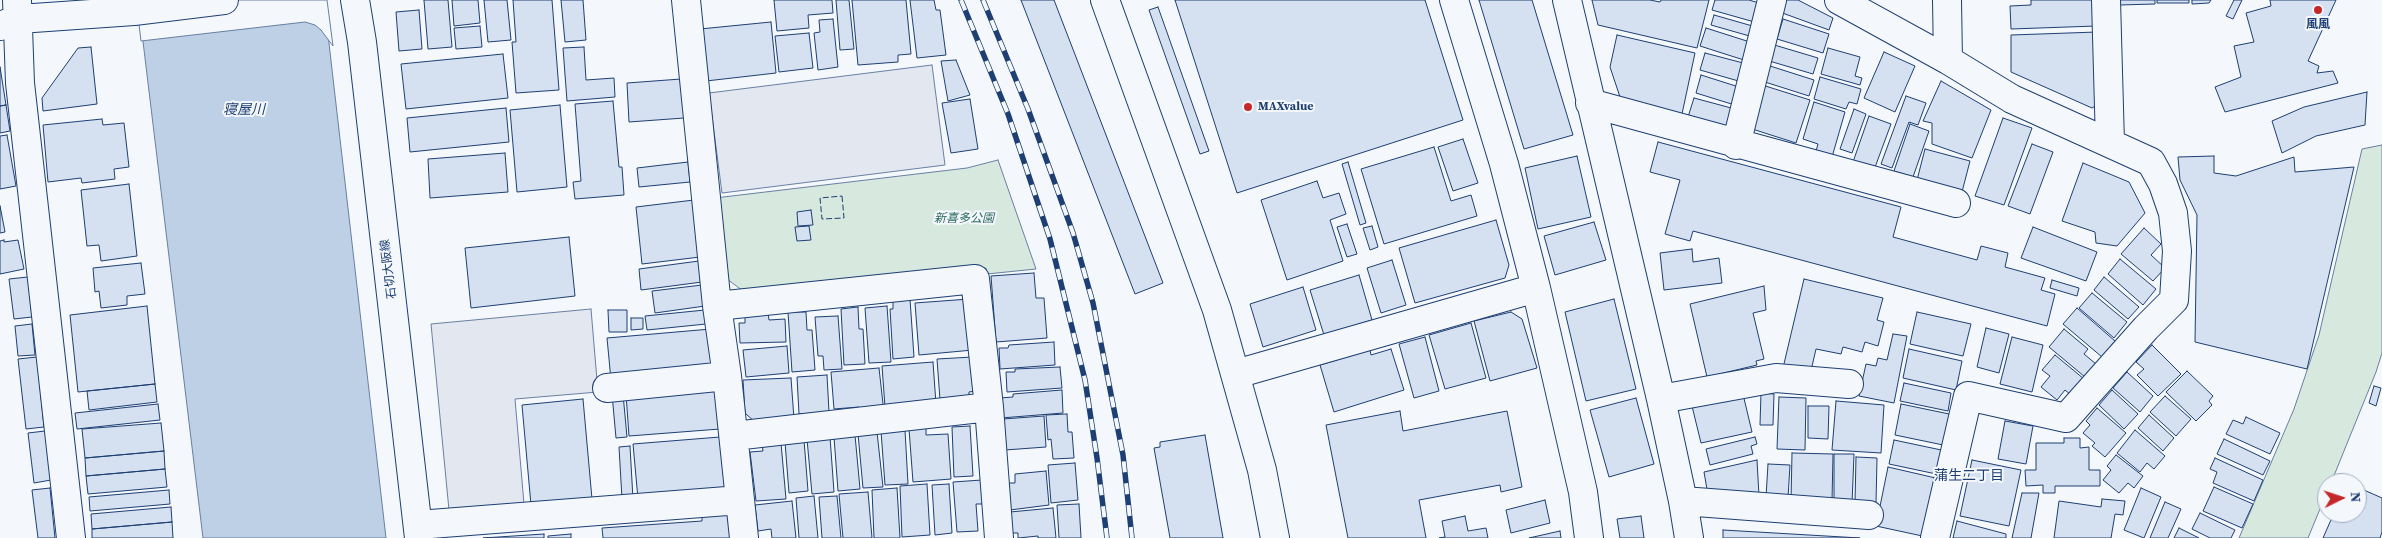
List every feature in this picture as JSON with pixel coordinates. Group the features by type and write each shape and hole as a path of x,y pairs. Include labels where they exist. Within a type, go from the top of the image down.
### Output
{"street":[{"path":"71,538 12,15 134,11 224,0"},
{"name":"石切大阪線","path":"355,0 362,42 419,532"},
{"path":"686,0 716,306 727,376 744,538"},
{"path":"1105,0 1217,310 1262,470 1275,538"},
{"path":"1454,0 1504,164 1536,288 1583,492 1590,538"},
{"path":"1567,0 1660,399 1683,501 1689,538"},
{"path":"1736,144 1772,0"},
{"path":"1839,0 1948,60 2012,99 2151,162 2163,184 2173,213 2177,251 2174,300 2146,328 2066,418 1968,396 1935,538"},
{"path":"1947,0 1948,60"},
{"path":"2106,0 2110,143"},
{"path":"1590,104 1956,203"},
{"path":"716,306 974,280 990,407 999,538"},
{"path":"1236,374 1536,288"},
{"path":"607,388 727,376"},
{"path":"1660,399 1776,378 1849,384"},
{"path":"734,436 990,407"},
{"path":"419,532 740,500"},
{"path":"1683,501 1869,515"}],"green space":[{"path":"2382,145 2382,353 2376,372 2335,473 2317,473 2317,516 2308,538 2239,538 2294,409 2319,335 2362,149"},
{"name":"新喜多公園","path":"998,160 1036,269 987,274 986,268 743,291 727,279 715,198 967,168"}],"shaded area":[{"path":"932,65 945,165 722,193 709,93"},
{"path":"591,309 598,392 515,399 524,504 449,510 431,324"}],"water":[{"name":"寝屋川","path":"138,0 324,0 386,538 203,538"}],"pier":[{"path":"136,0 327,0 333,46 321,30 315,25 305,22 141,41"}],"building":[{"path":"424,0 448,0 452,47 428,49"},
{"path":"452,0 478,0 480,23 454,26"},
{"path":"484,0 507,0 511,40 488,42"},
{"path":"513,0 552,0 559,90 516,93 512,42 516,42"},
{"path":"561,0 583,0 586,40 565,42"},
{"path":"774,0 832,0 833,13 808,15 809,28 777,31"},
{"path":"836,0 849,0 854,49 840,50"},
{"path":"852,0 906,0 911,54 898,55 898,62 858,65"},
{"path":"910,0 934,0 936,10 940,10 946,55 917,58"},
{"path":"1021,0 1054,0 1163,283 1135,294"},
{"path":"1175,0 1425,0 1463,120 1237,193"},
{"path":"1479,0 1532,0 1573,135 1524,149"},
{"path":"1592,0 1650,0 1660,2 1661,0 1709,0 1697,48 1598,25"},
{"path":"1715,0 1749,0 1762,4 1758,23 1712,10"},
{"path":"1780,0 1798,0 1833,18 1829,30 1777,11"},
{"path":"2031,0 2095,0 2096,26 2011,29 2010,6 2031,5"},
{"path":"2119,0 2155,0 2155,4 2119,5"},
{"path":"2157,0 2189,0 2189,3 2157,3"},
{"path":"2192,0 2211,0 2209,3 2192,4"},
{"path":"2234,0 2242,0 2233,19 2226,16"},
{"path":"2270,0 2336,0 2308,61 2319,66 2317,73 2333,71 2338,83 2225,112 2215,87 2241,77 2234,46 2254,42 2246,13 2271,6"},
{"path":"1158,7 1209,151 1200,154 1149,10"},
{"path":"419,10 422,49 399,51 396,12"},
{"path":"1714,15 1756,27 1753,37 1711,25"},
{"path":"833,19 838,67 818,70 814,33 820,32 819,20"},
{"path":"1783,19 1829,34 1823,53 1777,39"},
{"path":"771,22 776,73 706,81 700,29"},
{"path":"480,26 482,47 456,49 454,28"},
{"path":"1706,28 1753,43 1747,61 1700,46"},
{"path":"2097,32 2100,103 2092,108 2011,72 2011,35"},
{"path":"809,33 813,68 779,72 775,36"},
{"path":"1617,35 1695,53 1682,114 1621,100 1610,67"},
{"path":"1771,44 1818,58 1813,74 1766,60"},
{"path":"91,47 97,104 43,111 42,98 78,48"},
{"path":"584,47 586,80 614,78 615,97 567,101 563,48"},
{"path":"1828,48 1860,57 1855,76 1862,78 1860,85 1821,74"},
{"path":"1884,52 1915,66 1895,112 1864,98"},
{"path":"1705,53 1747,64 1742,82 1700,70"},
{"path":"503,54 508,98 406,109 401,64"},
{"path":"956,60 970,95 948,101 941,61"},
{"path":"1770,66 1814,80 1809,96 1765,82"},
{"path":"0,67 6,105 0,106"},
{"path":"1701,75 1742,88 1738,106 1696,93"},
{"path":"1820,77 1861,89 1857,104 1849,102 1846,109 1814,99"},
{"path":"681,79 684,118 629,122 627,83"},
{"path":"1941,81 1991,110 1972,158 1932,144 1932,123 1923,121"},
{"path":"1759,84 1810,100 1796,143 1746,127"},
{"path":"2367,92 2365,125 2316,136 2282,153 2272,121 2304,107"},
{"path":"1906,96 1926,103 1918,125 1909,122 1892,168 1881,164"},
{"path":"1694,98 1735,109 1730,128 1688,117"},
{"path":"970,99 978,149 951,153 942,103"},
{"path":"613,101 619,167 622,167 624,195 575,199 573,182 581,181 575,104"},
{"path":"1814,102 1845,112 1832,157 1816,151 1818,144 1803,139"},
{"path":"6,105 10,131 0,133 0,106"},
{"path":"560,105 567,187 517,192 510,110"},
{"path":"506,108 509,142 410,152 407,118"},
{"path":"1854,109 1866,114 1852,153 1840,149"},
{"path":"1869,116 1891,124 1874,170 1853,162"},
{"path":"2003,118 2032,128 2004,205 1975,196"},
{"path":"102,119 103,125 124,123 129,167 114,169 115,179 82,183 81,178 48,182 43,125"},
{"path":"1910,124 1929,131 1913,177 1894,171"},
{"path":"7,135 16,186 0,189 0,136"},
{"path":"1463,139 1478,183 1453,191 1438,147"},
{"path":"1658,142 1901,207 1893,237 1977,260 1981,246 2008,253 2005,267 2045,278 2041,290 2055,294 2047,326 1693,231 1690,241 1665,234 1680,180 1650,172"},
{"path":"2032,144 2053,152 2030,214 2008,206"},
{"path":"1434,147 1451,201 1471,195 1477,216 1384,244 1361,169"},
{"path":"1925,149 1970,161 1962,192 1917,180"},
{"path":"505,153 508,192 430,198 428,159"},
{"path":"1577,156 1591,217 1538,229 1525,168"},
{"path":"2214,156 2214,173 2236,176 2294,157 2295,172 2354,167 2307,369 2195,342 2197,215 2180,180 2178,157"},
{"path":"688,162 690,182 639,187 637,168"},
{"path":"1348,162 1366,223 1360,225 1342,164"},
{"path":"2083,163 2129,182 2145,213 2117,246 2096,243 2095,232 2062,221"},
{"path":"1317,181 1323,198 1339,193 1346,214 1330,220 1343,261 1287,280 1261,200"},
{"path":"129,184 137,256 101,261 99,245 87,246 81,190"},
{"path":"694,200 700,257 642,264 636,207"},
{"path":"0,206 5,232 0,233"},
{"path":"811,210 813,225 798,226 797,212"},
{"path":"1496,220 1509,265 1505,278 1415,303 1399,248"},
{"path":"1594,222 1606,260 1555,275 1544,236"},
{"path":"1347,224 1357,254 1347,257 1337,227"},
{"path":"809,226 811,240 797,241 795,227"},
{"path":"1372,226 1378,247 1370,250 1363,228"},
{"path":"2033,227 2097,252 2086,281 2021,258"},
{"path":"2144,228 2161,244 2151,255 2165,268 2153,281 2121,254"},
{"path":"569,237 575,296 471,308 465,248"},
{"path":"4,240 4,242 18,240 24,269 0,274 0,241"},
{"path":"1692,249 1693,262 1719,258 1722,283 1664,290 1660,253"},
{"path":"2120,259 2156,289 2143,305 2108,274"},
{"path":"1392,260 1406,305 1381,313 1367,268"},
{"path":"699,261 702,282 641,290 639,269"},
{"path":"141,263 145,294 127,296 127,305 101,308 99,291 95,292 93,268"},
{"path":"1034,273 1036,298 1044,298 1047,338 996,342 991,276"},
{"path":"1359,275 1372,320 1324,335 1310,290"},
{"path":"28,277 32,317 14,319 9,279"},
{"path":"2104,277 2139,307 2128,319 2094,290"},
{"path":"1804,279 1883,298 1877,320 1884,322 1878,346 1865,342 1862,352 1843,347 1841,354 1816,349 1810,375 1783,368"},
{"path":"2052,280 2079,288 2077,296 2050,288"},
{"path":"702,285 705,306 655,313 652,291"},
{"path":"1764,286 1766,310 1753,313 1764,359 1756,361 1757,365 1707,377 1690,304"},
{"path":"1303,287 1316,330 1263,347 1250,304"},
{"path":"2092,293 2127,322 2114,338 2079,308"},
{"path":"910,299 914,357 893,359 890,309 893,309 893,300"},
{"path":"969,299 973,350 919,355 915,303"},
{"path":"1614,299 1636,389 1586,401 1565,312"},
{"path":"147,306 155,384 78,392 70,315"},
{"path":"887,306 891,362 869,363 865,308"},
{"path":"858,307 859,329 863,329 865,364 844,365 841,309"},
{"path":"2077,308 2115,341 2102,357 2063,324"},
{"path":"608,310 627,310 627,332 609,332"},
{"path":"705,310 706,324 647,330 645,316"},
{"path":"768,312 769,320 785,319 786,342 740,343 739,323 745,323 745,313"},
{"path":"788,312 806,312 807,330 812,330 815,370 792,372"},
{"path":"1511,312 1522,319 1537,368 1490,381 1474,321"},
{"path":"1917,312 1971,324 1963,356 1910,344"},
{"path":"838,316 842,369 824,370 823,356 818,356 815,317"},
{"path":"631,318 643,318 643,329 631,330"},
{"path":"1471,323 1486,378 1445,389 1429,335"},
{"path":"32,324 35,355 18,356 15,326"},
{"path":"1986,328 2009,334 1999,373 1977,367"},
{"path":"711,329 714,372 611,380 607,338"},
{"path":"2064,329 2088,349 2084,354 2096,364 2085,377 2049,347"},
{"path":"1893,334 1907,336 1894,403 1859,396 1866,364 1876,366 1878,358 1887,360"},
{"path":"1425,337 1439,391 1414,398 1399,344"},
{"path":"2012,337 2043,345 2032,392 2000,384"},
{"path":"1054,342 1055,365 1000,369 999,348 1008,348 1009,345"},
{"path":"2152,345 2181,374 2158,396 2137,375 2144,369 2136,362"},
{"path":"787,346 789,373 746,377 743,350"},
{"path":"1391,349 1404,390 1334,412 1320,365 1370,350 1371,355"},
{"path":"1909,349 1962,361 1956,390 1903,378"},
{"path":"2055,355 2084,379 2071,395 2065,390 2057,400 2041,387 2050,376 2042,370"},
{"path":"37,357 44,427 26,429 18,359"},
{"path":"973,357 975,391 969,392 969,398 940,400 937,359"},
{"path":"933,362 936,404 885,407 882,366"},
{"path":"1060,367 1062,388 1007,392 1006,372 1015,372 1015,369"},
{"path":"879,368 883,404 881,408 859,410 859,407 834,409 831,372"},
{"path":"2187,371 2213,396 2209,401 2212,405 2196,421 2166,392"},
{"path":"2127,372 2153,396 2140,412 2113,388"},
{"path":"827,375 829,412 799,414 797,377"},
{"path":"791,378 794,419 756,423 745,413 743,380"},
{"path":"1904,383 1951,393 1948,411 1900,401"},
{"path":"155,384 157,402 89,410 87,391"},
{"path":"2374,386 2381,388 2376,406 2369,403"},
{"path":"716,387 720,429 629,436 626,394"},
{"path":"1062,390 1063,413 1001,418 1000,398 1013,397 1013,394"},
{"path":"1742,390 1752,432 1701,443 1691,402"},
{"path":"2112,390 2138,414 2124,429 2099,405"},
{"path":"1761,393 1774,394 1773,425 1760,425"},
{"path":"612,394 623,394 627,437 616,438"},
{"path":"2165,396 2191,419 2176,436 2150,412"},
{"path":"1779,397 1806,398 1805,450 1777,449"},
{"path":"1636,398 1654,464 1609,477 1590,410"},
{"path":"583,399 592,499 531,505 522,405"},
{"path":"1836,401 1884,405 1881,453 1832,450"},
{"path":"158,404 160,420 77,429 75,413"},
{"path":"1901,404 1954,415 1948,446 1895,435"},
{"path":"1808,406 1829,406 1828,439 1808,438"},
{"path":"2097,408 2126,433 2105,457 2092,446 2095,443 2083,433 2090,425 2086,421"},
{"path":"1400,411 1403,431 1507,411 1522,487 1501,492 1500,485 1419,500 1426,538 1348,538 1326,425"},
{"path":"1067,414 1068,432 1072,432 1074,458 1053,459 1051,439 1048,440 1046,415"},
{"path":"2149,415 2174,438 2163,451 2138,428"},
{"path":"1044,416 1046,447 1005,450 1003,419"},
{"path":"2246,417 2280,433 2270,454 2226,434 2233,420 2243,424"},
{"path":"2005,421 2033,426 2026,464 1998,459"},
{"path":"161,423 164,451 85,458 82,429"},
{"path":"970,426 973,476 954,477 952,427"},
{"path":"926,427 926,435 948,434 951,479 913,482 909,429"},
{"path":"905,430 908,484 885,485 881,431"},
{"path":"2135,430 2165,456 2154,469 2147,463 2140,472 2117,453"},
{"path":"45,431 51,480 34,483 28,433"},
{"path":"877,432 883,487 863,488 858,434"},
{"path":"855,435 860,489 838,491 834,437"},
{"path":"1205,435 1223,538 1170,538 1154,448 1160,447 1160,442"},
{"path":"720,437 725,491 638,499 633,444"},
{"path":"830,437 834,492 812,494 807,439"},
{"path":"1755,437 1757,444 1751,446 1753,454 1710,465 1706,449"},
{"path":"2064,438 2080,438 2080,448 2089,447 2089,470 2100,470 2100,486 2055,486 2055,493 2043,493 2043,485 2026,486 2025,470 2036,470 2036,443 2064,443"},
{"path":"2224,439 2270,461 2263,475 2217,454"},
{"path":"804,440 808,491 789,493 785,442"},
{"path":"1894,440 1946,451 1941,475 1889,464"},
{"path":"781,443 786,499 756,501 750,452 763,451 762,444"},
{"path":"630,446 633,499 622,499 619,447"},
{"path":"164,451 165,469 86,476 85,458"},
{"path":"1792,453 1833,454 1832,502 1791,501"},
{"path":"1834,454 1854,454 1852,504 1834,504"},
{"path":"2116,455 2143,476 2134,488 2128,483 2119,493 2103,480 2111,470 2107,466"},
{"path":"1856,457 1877,458 1876,503 1855,503"},
{"path":"2215,458 2263,480 2254,501 2213,483 2217,472 2210,469"},
{"path":"1757,460 1759,496 1708,495 1704,472"},
{"path":"1972,460 2021,470 2009,526 1960,516"},
{"path":"1075,463 1078,500 1051,503 1048,465"},
{"path":"1768,464 1790,465 1788,498 1766,497"},
{"path":"1888,467 1940,479 1927,537 1876,526"},
{"path":"165,469 167,487 88,494 86,476"},
{"path":"1046,471 1049,505 1010,510 1007,483 1015,483 1015,474"},
{"path":"982,480 984,504 976,504 978,531 957,532 953,482"},
{"path":"927,484 930,535 902,537 900,486"},
{"path":"949,484 952,533 935,535 932,485"},
{"path":"2214,487 2253,504 2242,528 2203,511"},
{"path":"50,488 55,538 38,538 32,490"},
{"path":"897,488 900,538 874,538 872,490"},
{"path":"2141,488 2161,497 2144,538 2124,530"},
{"path":"169,490 170,504 90,511 89,497"},
{"path":"2367,491 2382,498 2382,532 2380,538 2323,538 2330,523 2367,523"},
{"path":"868,492 872,538 843,538 839,494"},
{"path":"2022,493 2039,493 2031,538 2012,538"},
{"path":"814,496 818,538 799,538 796,498"},
{"path":"837,496 841,538 822,538 819,497"},
{"path":"2102,499 2125,501 2123,515 2115,514 2111,538 2054,538 2059,501 2101,507"},
{"path":"1545,500 1550,523 1511,533 1506,510"},
{"path":"792,501 796,538 772,538 771,529 758,531 755,505"},
{"path":"2165,502 2181,509 2168,538 2150,538"},
{"path":"1079,504 1081,538 1059,538 1057,505"},
{"path":"171,507 172,522 92,529 91,514"},
{"path":"1053,508 1056,538 1038,538 1038,536 1018,538 1018,533 1012,533 1010,512"},
{"path":"2200,513 2235,530 2231,538 2210,538 2192,529"},
{"path":"729,514 731,538 603,538 602,528 702,521 702,516"},
{"path":"1465,516 1468,531 1486,528 1488,538 1439,538 1445,537 1442,521"},
{"path":"1641,516 1644,538 1620,538 1617,519"},
{"path":"1957,521 2006,534 2006,538 1953,538"},
{"path":"172,522 173,538 92,538 92,529"},
{"path":"2179,528 2199,538 2174,538"},
{"path":"1723,530 1860,538 1723,538"},
{"path":"1560,531 1561,538 1529,538"},
{"path":"544,534 544,538 483,538"},
{"path":"571,534 571,538 548,538 548,536"}],"railway":[{"path":"961,0 1008,114 1050,239 1085,380 1107,538"},
{"path":"983,0 1028,109 1073,233 1093,303 1123,455 1132,538"}],"fence":[{"path":"842,196 844,218 822,219 820,198 842,196"}],"place":[{"name":"風風","path":"2318,10"},
{"name":"MAXvalue","path":"1248,107"}],"district":[{"name":"蒲生二丁目","path":"1969,476"}]}
